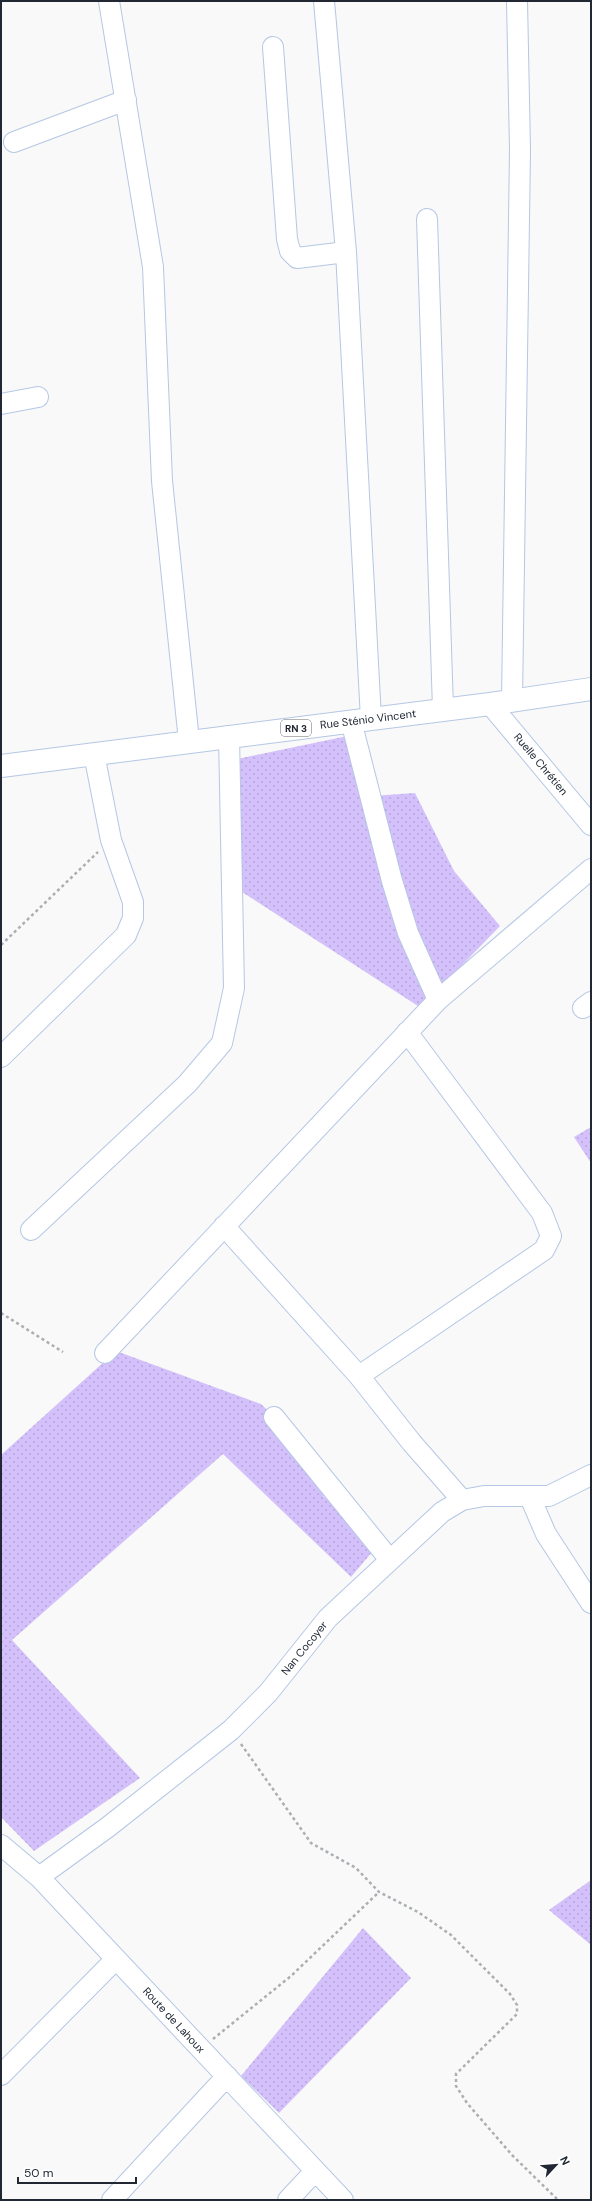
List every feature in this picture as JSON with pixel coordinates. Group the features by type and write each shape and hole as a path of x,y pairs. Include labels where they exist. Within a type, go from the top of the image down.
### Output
{"main road":[{"name":"Rue Sténio Vincent","path":"1,766 490,704 591,689"}],"street":[{"path":"109,1 152,267 162,481 190,741"},
{"path":"324,1 346,252 361,720 392,881 408,933 438,1000"},
{"path":"512,700 520,150 517,1"},
{"path":"274,47 287,239 290,251 297,258 346,252"},
{"path":"14,142 126,100"},
{"path":"427,219 443,710"},
{"path":"1,404 38,397"},
{"name":"Ruelle Chrétien","path":"490,704 591,825"},
{"path":"31,1230 187,1084 222,1043 234,988 229,736"},
{"path":"1,1057 126,935 133,918 133,902 111,840 94,754"},
{"path":"105,1353 438,1000 591,869"},
{"path":"359,1376 544,1250 551,1236 542,1213 407,1032"},
{"path":"224,1226 359,1376 412,1443 462,1500"},
{"path":"274,1417 390,1560"},
{"name":"Nan Cocoyer","path":"39,1877 108,1827 231,1730 268,1693 328,1618 442,1512 462,1500 507,1494 530,1497 549,1496 591,1475"},
{"path":"530,1497 546,1534 591,1604"},
{"name":"Route de Lahoux","path":"1,1845 39,1877 343,2200"},
{"path":"1,2075 116,1959"},
{"path":"112,2200 227,2076"},
{"path":"288,2200 316,2171"}],"path":[{"path":"1,945 111,840"},
{"path":"1,1313 63,1352"},
{"path":"231,1730 311,1843 356,1868 379,1892 418,1912 452,1936 485,1968 513,1999 517,2005 517,2014 456,2074 456,2086 467,2103 512,2155 558,2200"},
{"path":"201,2049 291,1976 379,1892"}],"shaded area":[{"path":"357,734 371,796 415,793 454,871 500,926 439,989 418,1006 242,892 237,759"},
{"path":"591,1127 591,1163 574,1137"},
{"path":"116,1351 261,1404 337,1478 323,1496 379,1544 351,1577 223,1454 12,1640 140,1778 34,1851 1,1817 1,1455"},
{"path":"591,1880 591,1945 549,1910"},
{"path":"363,1928 411,1978 279,2113 241,2076"}]}
